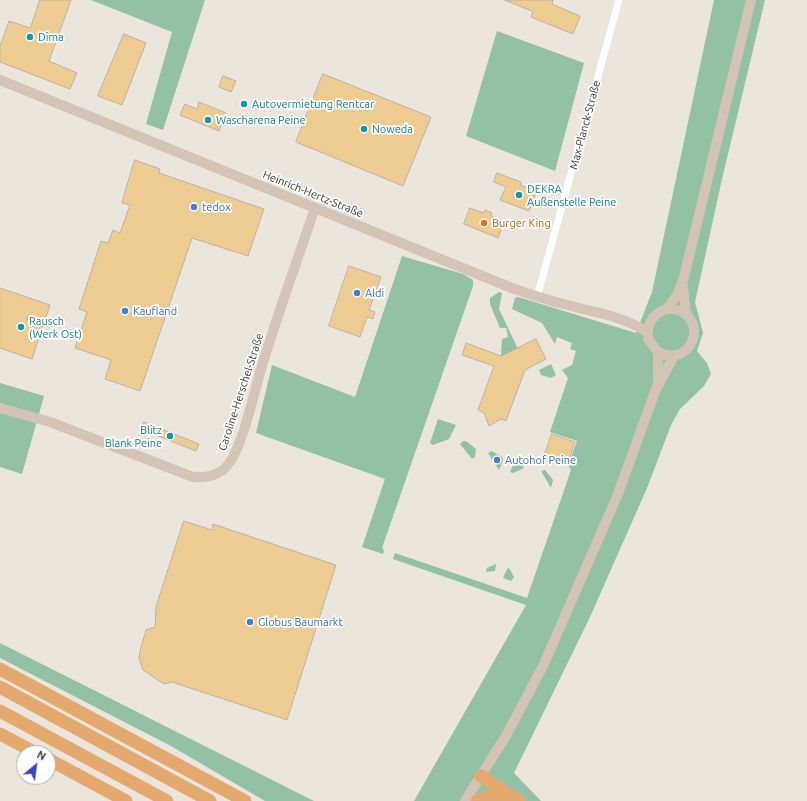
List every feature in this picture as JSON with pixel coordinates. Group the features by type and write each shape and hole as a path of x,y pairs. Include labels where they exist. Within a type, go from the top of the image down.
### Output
{"highway":[{"path":"0,668 245,801"},
{"path":"0,687 210,801"},
{"path":"0,711 167,801"},
{"path":"0,734 21,745"},
{"path":"56,763 126,801"},
{"path":"481,776 515,798"},
{"path":"476,801 498,794 515,798"}],"street":[{"name":"Max-Planck-Straße","path":"537,297 619,0"},
{"path":"667,309 678,294 684,277 751,0"},
{"name":"Heinrich-Hertz-Straße","path":"0,80 537,297 620,319 635,325 648,333"},
{"name":"Caroline-Herschel-Straße","path":"0,408 50,422 193,477 213,476 223,470 230,461 240,439 275,325 315,208"},
{"path":"684,277 683,295 686,314"},
{"path":"667,309 680,310 686,314 693,324 694,337 689,348 674,356 668,356 658,352 650,344 648,333 650,322 653,317 659,312 667,309"},
{"name":"Heinrich-Hertz-Straße","path":"620,319 637,320 653,317"},
{"path":"656,389 659,368 658,352"},
{"path":"465,801 507,734 544,664 618,494 656,389 674,356"}],"green space":[{"path":"91,0 205,0 163,130 146,124 172,32"},
{"path":"714,0 765,0 722,179 695,302 703,333 697,351 707,363 711,374 704,386 680,409 671,425 647,488 590,617 514,773 541,801 414,801 526,605 393,559 395,553 527,598 571,470 568,465 577,441 550,432 568,378 562,370 572,365 576,351 570,349 572,343 557,337 555,344 542,323 512,309 515,298 518,297 636,333 652,292"},
{"path":"497,31 584,63 555,171 466,136"},
{"path":"402,256 463,274 473,280 473,286 382,548 384,550 383,554 362,547 385,479 256,433 272,365 355,397"},
{"path":"499,292 502,293 499,309 518,349 501,356 502,339 508,337 506,328 500,328 490,304 490,298"},
{"path":"551,364 556,375 551,378 541,375 539,370"},
{"path":"0,383 44,396 22,474 0,467"},
{"path":"438,419 456,425 449,439 433,445 430,443"},
{"path":"463,441 466,441 476,449 475,457 472,459 460,444"},
{"path":"492,451 502,457 503,460 499,470 488,453"},
{"path":"517,461 521,463 524,468 513,473 510,472 514,462"},
{"path":"545,470 553,480 551,488 541,471"},
{"path":"496,564 495,571 486,572 487,568"},
{"path":"509,568 514,577 511,581 503,578 507,569"},
{"path":"0,643 314,801 265,801 171,746 0,658"}],"building":[{"name":"Dima","path":"40,0 71,0 49,61 77,73 70,89 0,62 0,46 9,21 30,28"},
{"path":"505,0 553,0 552,4 580,16 573,34 531,17 533,12"},
{"path":"124,34 146,43 122,105 98,96"},
{"name":"Noweda","path":"323,74 431,117 403,186 296,142"},
{"path":"223,76 236,81 231,92 219,87"},
{"name":"Wascharena Peine","path":"199,102 226,113 219,131 180,115 185,104 197,109"},
{"path":"135,160 160,169 159,173 264,209 248,256 192,238 140,391 105,379 111,360 75,348 87,312 79,309 101,241 108,243 113,230 120,233 130,205 122,203"},
{"name":"DEKRA Außenstelle Peine","path":"497,173 521,182 520,185 537,191 529,211 500,200 506,187 494,182"},
{"name":"Burger King","path":"470,208 484,213 485,210 492,213 491,216 504,221 498,238 464,224"},
{"name":"Aldi","path":"349,266 381,277 369,310 375,312 373,319 367,317 360,337 329,326"},
{"name":"Rausch (Werk Ost)","path":"0,288 50,305 32,359 0,348"},
{"path":"536,339 546,359 525,370 506,421 501,419 489,426 484,413 478,410 494,366 462,355 466,343 501,356"},
{"name":"Blitz Blank Peine","path":"144,422 199,444 196,451 141,429"},
{"path":"552,434 575,442 568,462 545,454"},
{"name":"Globus Baumarkt","path":"184,521 212,530 213,524 336,565 287,720 172,682 164,684 143,670 139,658 140,651 146,630 155,627 156,607"}],"place":[{"name":"Dima","path":"30,37"},
{"name":"Autovermietung Rentcar","path":"244,104"},
{"name":"Wascharena Peine","path":"208,120"},
{"name":"Noweda","path":"364,129"},
{"name":"DEKRA Außenstelle Peine","path":"519,195"},
{"name":"tedox","path":"194,207"},
{"name":"Burger King","path":"484,223"},
{"name":"Aldi","path":"357,293"},
{"name":"Kaufland","path":"125,311"},
{"name":"Rausch (Werk Ost)","path":"21,327"},
{"name":"Blitz Blank Peine","path":"170,436"},
{"name":"Autohof Peine","path":"497,460"},
{"name":"Globus Baumarkt","path":"250,622"}]}
